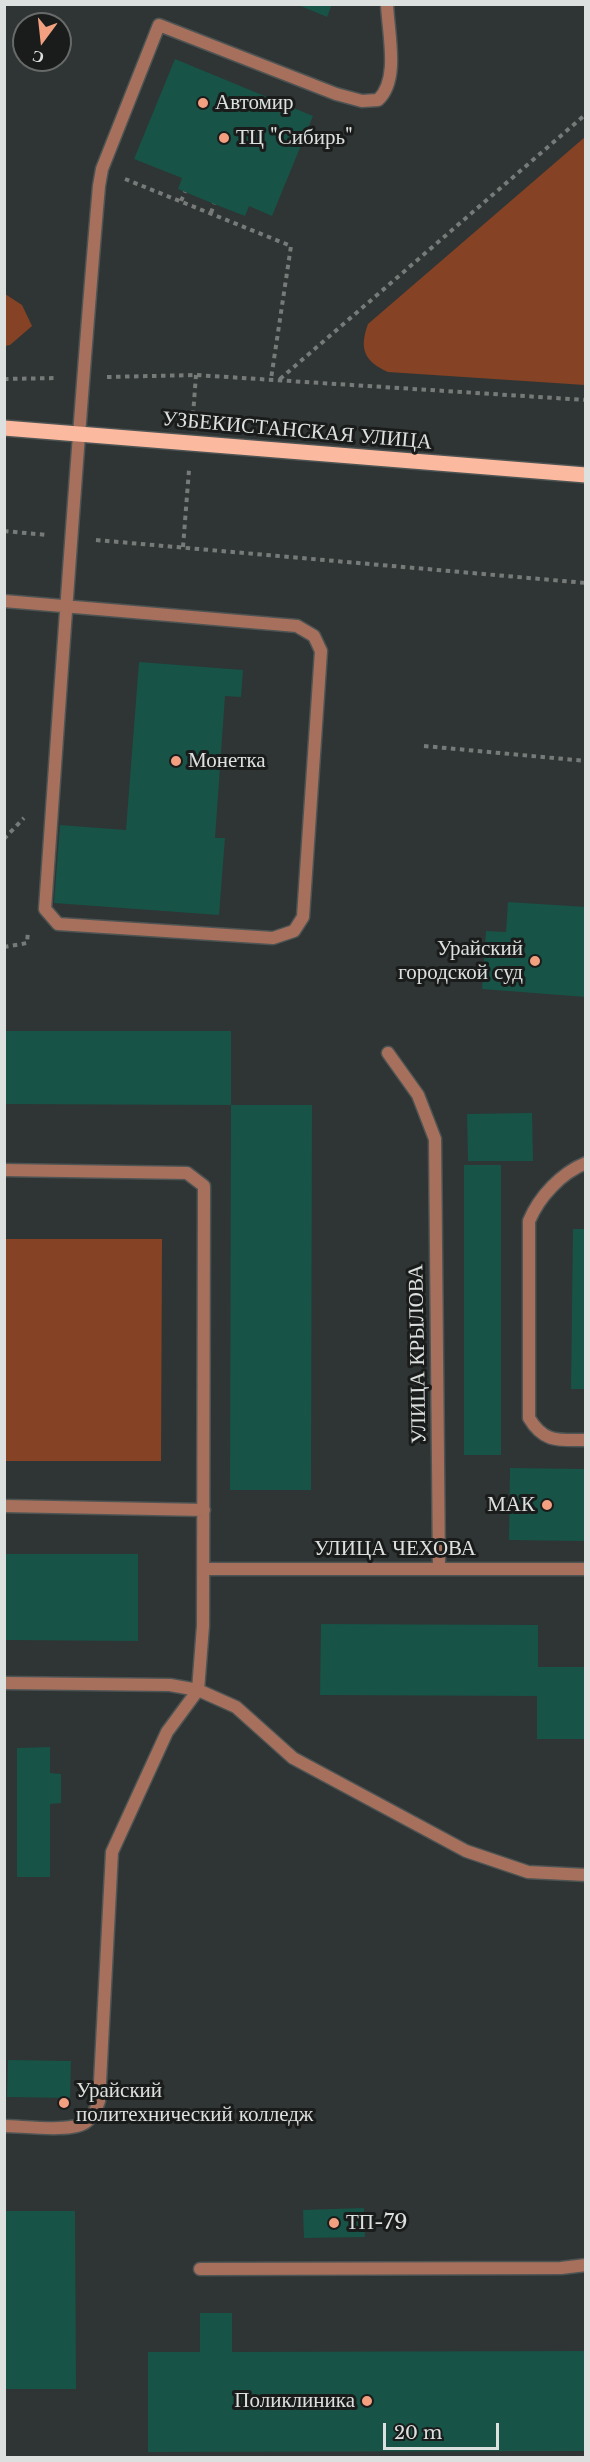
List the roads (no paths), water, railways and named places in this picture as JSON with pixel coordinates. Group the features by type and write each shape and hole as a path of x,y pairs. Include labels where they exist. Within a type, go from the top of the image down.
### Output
{"main road":[{"name":"УЗБЕКИСТАНСКАЯ УЛИЦА","path":"4,428 585,475"}],"street":[{"path":"4,602 66,606 297,626 314,636 321,651 320,674 303,917 294,931 273,938 58,924 45,909 66,606 83,377 102,170 159,25 336,94 362,101 378,100 386,92 390,77 387,4"},
{"name":"УЛИЦА КРЫЛОВА","path":"388,1053 418,1095 435,1139 439,1568"},
{"path":"585,1163 573,1168 536,1203 528,1221 529,1418 538,1433 555,1440 585,1440"},
{"path":"4,1170 187,1173 204,1186 203,1655 198,1690 166,1732 112,1852 99,2101 94,2113 86,2122 73,2127 4,2126"},
{"path":"4,1506 204,1510"},
{"name":"УЛИЦА ЧЕХОВА","path":"204,1569 585,1569"},
{"path":"4,1683 170,1685 198,1690 236,1707 293,1758 466,1851 528,1872 585,1875"},
{"path":"200,2269 550,2268 585,2265"}],"place":[{"name":"Автомир","path":"203,103"},
{"name":"ТЦ \"Сибирь\"","path":"224,138"},
{"name":"Монетка","path":"176,761"},
{"name":"Урайский городской суд","path":"535,961"},
{"name":"МАК","path":"547,1505"},
{"name":"Урайский политехнический колледж","path":"64,2103"},
{"name":"ТП-79","path":"334,2223"},
{"name":"Поликлиника","path":"367,2401"}]}
